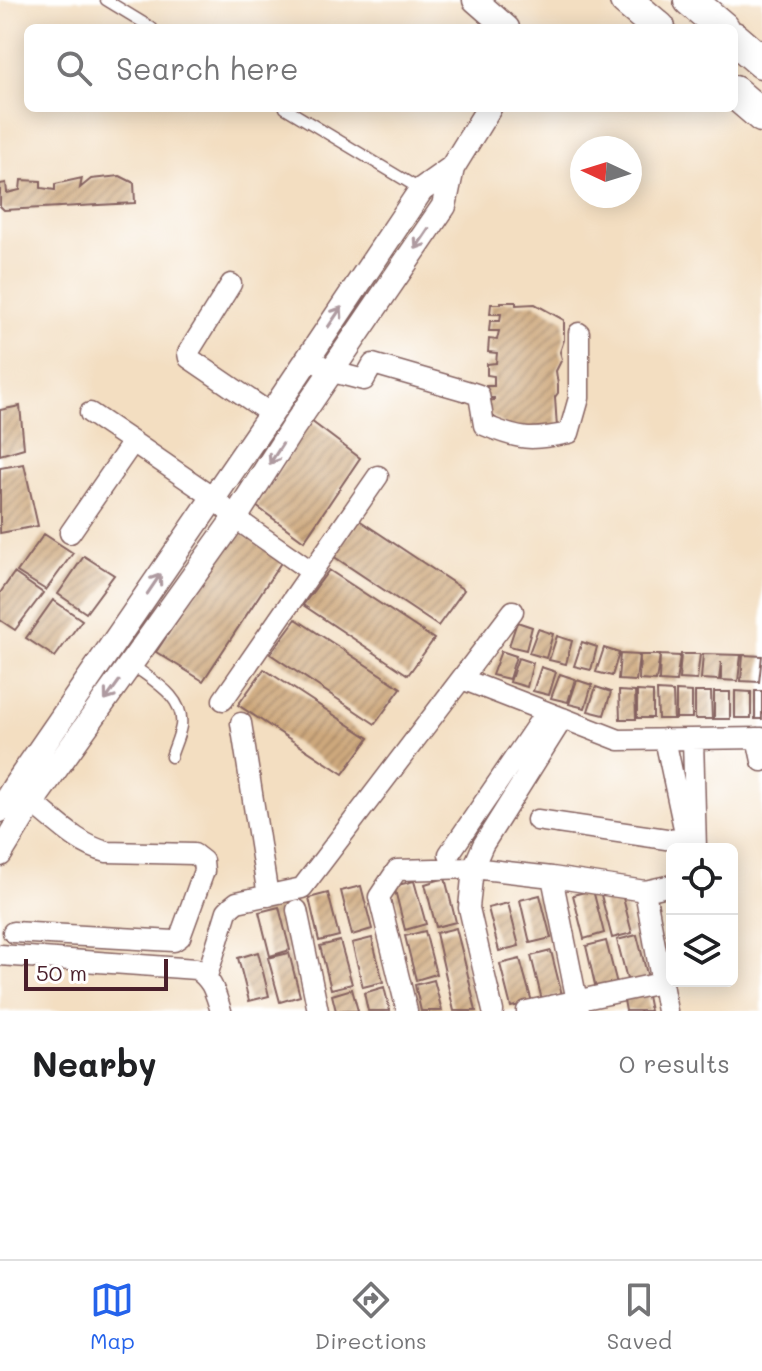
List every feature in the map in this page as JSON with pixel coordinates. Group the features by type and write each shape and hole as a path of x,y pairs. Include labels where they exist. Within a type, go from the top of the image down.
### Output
{"highway":[{"path":"626,0 654,24"},
{"path":"690,0 718,24"},
{"path":"738,41 762,62"},
{"path":"738,95 762,116"}],"street":[{"path":"475,0 502,24"},
{"path":"0,854 15,788 131,664 235,518 444,206 452,168 487,112"},
{"path":"0,810 421,190 452,168"},
{"path":"231,284 188,353 189,358 271,414"},
{"path":"308,358 333,372 364,380 373,364 479,395 484,425 510,436 539,439 569,433 579,398 579,333"},
{"path":"90,413 213,497 235,518 312,572"},
{"path":"70,533 133,442"},
{"path":"223,700 378,476"},
{"path":"207,976 227,911 237,902 298,890 306,885 513,611"},
{"path":"462,679 619,740 759,738 762,761"},
{"path":"449,854 555,715"},
{"path":"493,1011 469,908 473,868 555,715"},
{"path":"241,723 268,896"},
{"path":"537,820 673,840 681,838 684,828 665,739"},
{"path":"693,739 696,843"},
{"path":"13,932 174,941 180,937 204,871 203,861 194,854 107,852 96,849 85,844 15,788"},
{"path":"407,1011 379,897 397,870 473,868 645,891 666,886"},
{"path":"552,877 578,1006"},
{"path":"645,891 667,1011"},
{"path":"297,910 318,1011"},
{"path":"0,955 196,969 207,976 213,986 221,1011"},
{"path":"527,1011 578,1006 661,983"}],"lane":[{"path":"106,0 145,24"},
{"path":"292,112 444,206"},
{"path":"131,664 169,693 178,706 180,730 171,757"}],"building":[{"path":"120,176 134,183 135,203 4,210 0,206 0,184 6,183 7,193 20,190 21,180 41,181 41,188 55,190 55,184 82,178 80,188 91,179"},
{"path":"491,304 535,304 564,320 562,359 556,371 557,428 513,431 486,411 485,401 494,400 484,398 484,386 494,386 494,376 487,375 487,364 496,363 497,353 488,352 489,339 497,340 499,331 489,331 490,321 500,321 501,314 490,314"},
{"path":"20,406 24,448 0,455 0,410"},
{"path":"311,421 360,458 304,541 256,506"},
{"path":"24,464 38,526 0,533 0,468"},
{"path":"359,520 464,590 438,626 333,556"},
{"path":"237,530 282,561 203,681 156,652"},
{"path":"44,534 73,553 46,590 17,572"},
{"path":"84,556 114,575 86,613 58,594"},
{"path":"329,570 434,639 408,675 303,605"},
{"path":"14,573 43,593 15,630 0,620 0,593"},
{"path":"53,600 82,620 55,657 26,638"},
{"path":"296,619 401,688 375,724 270,654"},
{"path":"517,622 532,627 526,650 509,646"},
{"path":"538,629 553,634 546,658 529,653"},
{"path":"557,636 572,641 566,664 549,660"},
{"path":"582,642 597,647 591,670 574,666"},
{"path":"604,648 619,653 612,676 596,672"},
{"path":"501,651 516,656 509,679 492,675"},
{"path":"620,654 639,655 636,681 618,680"},
{"path":"681,654 700,654 697,680 679,679"},
{"path":"703,654 741,655 738,681 721,680 721,662 719,680 701,679"},
{"path":"640,655 660,655 656,681 639,680"},
{"path":"660,655 680,656 676,682 659,681"},
{"path":"743,655 762,656 759,682 741,681"},
{"path":"518,658 533,663 527,687 510,682"},
{"path":"541,667 556,672 549,695 533,691"},
{"path":"264,669 369,738 343,774 238,705"},
{"path":"560,674 575,679 568,702 551,698"},
{"path":"577,680 592,685 585,708 569,704"},
{"path":"596,687 611,692 604,715 588,711"},
{"path":"619,691 635,692 636,719 620,719"},
{"path":"637,691 653,692 653,718 637,718"},
{"path":"657,691 673,692 674,719 658,719"},
{"path":"676,691 692,692 692,718 676,718"},
{"path":"735,691 751,692 751,718 735,718"},
{"path":"755,691 762,691 762,719 755,719"},
{"path":"695,692 711,692 712,719 695,719"},
{"path":"714,692 730,692 730,719 714,719"},
{"path":"445,878 456,922 436,927 425,884"},
{"path":"414,881 426,924 405,930 394,886"},
{"path":"361,886 372,929 352,935 341,891"},
{"path":"593,890 604,933 584,939 573,895"},
{"path":"621,890 632,933 612,938 601,895"},
{"path":"328,893 339,936 319,941 309,898"},
{"path":"540,895 551,938 530,943 520,900"},
{"path":"508,903 519,946 499,951 488,908"},
{"path":"279,907 290,950 270,956 259,912"},
{"path":"456,928 476,1011 454,1011 436,933"},
{"path":"425,931 436,974 416,980 405,936"},
{"path":"637,935 648,978 628,983 617,940"},
{"path":"372,938 383,982 363,987 352,943"},
{"path":"340,941 352,984 331,989 320,946"},
{"path":"606,941 617,984 596,989 586,946"},
{"path":"551,951 562,995 542,1000 531,956"},
{"path":"258,952 269,996 249,1001 238,958"},
{"path":"289,953 300,996 280,1002 268,958"},
{"path":"520,959 532,1002 511,1007 500,964"},
{"path":"434,980 442,1011 421,1011 415,985"},
{"path":"384,987 390,1011 368,1011 364,993"},
{"path":"352,989 358,1011 336,1011 332,995"},
{"path":"647,996 650,1011 626,1011 624,1000"}]}
